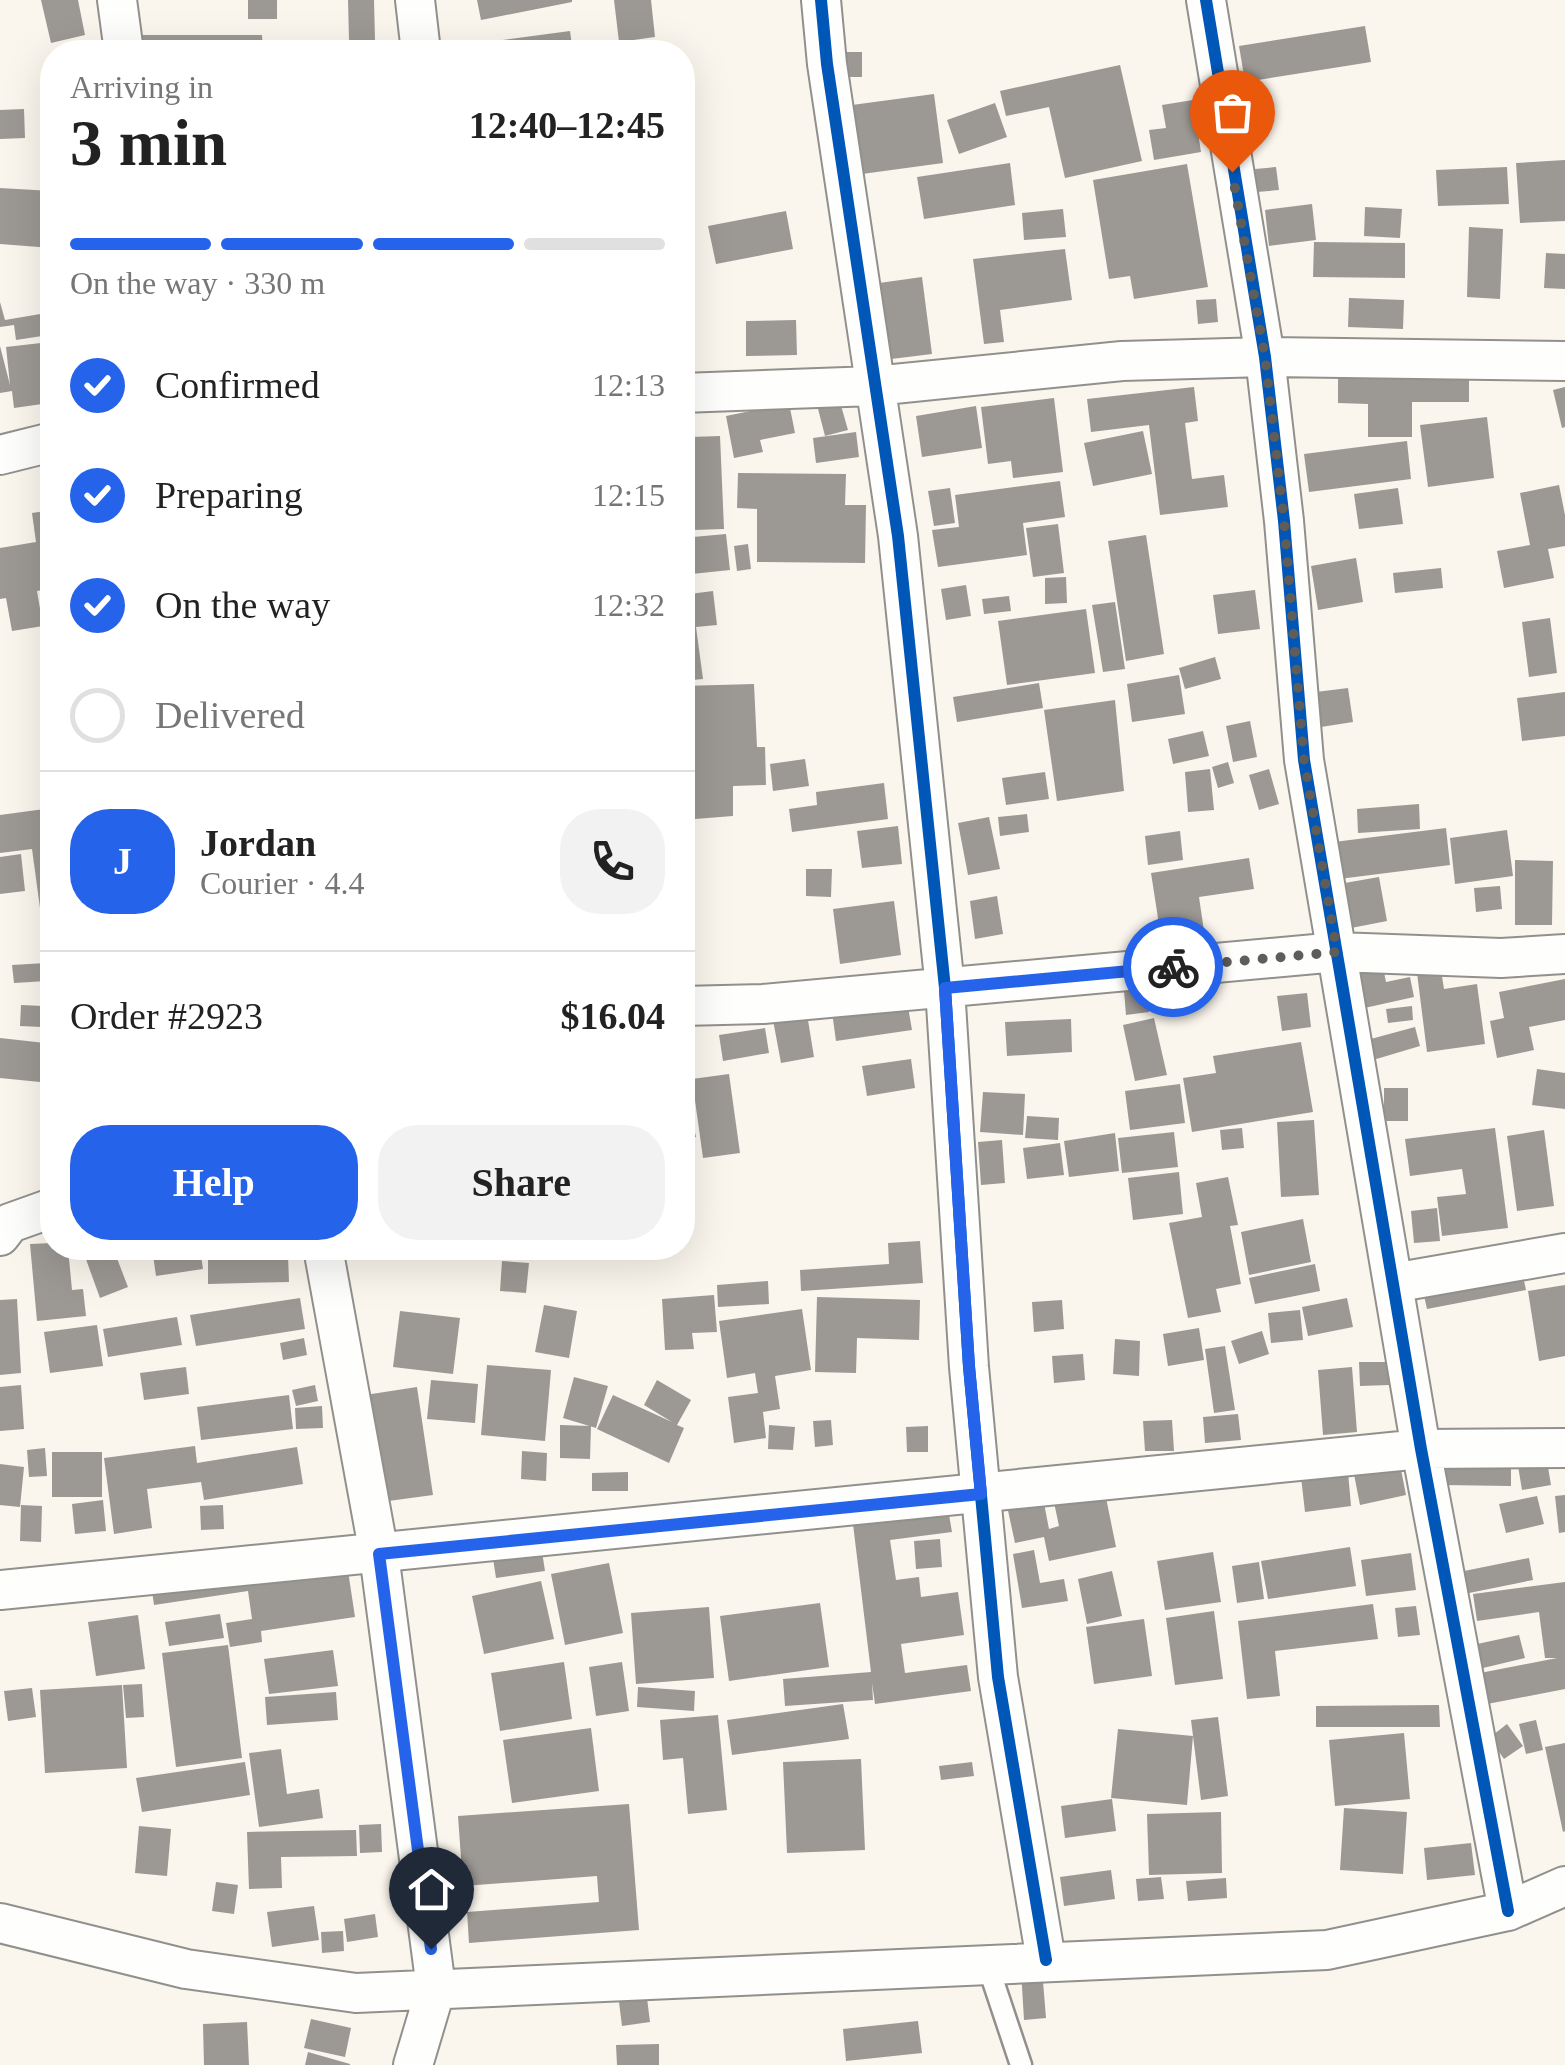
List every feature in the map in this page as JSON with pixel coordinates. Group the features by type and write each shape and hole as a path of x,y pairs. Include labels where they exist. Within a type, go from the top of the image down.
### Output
{"street":[{"path":"116,0 122,40"},
{"path":"415,0 420,40"},
{"path":"820,0 898,536 945,988 969,1366 998,1677 1046,1960"},
{"path":"1206,0 1265,357 1284,521 1304,760 1421,1449 1508,1912"},
{"path":"695,392 874,386 1122,361 1265,357 1565,361"},
{"path":"0,455 40,445"},
{"path":"695,1006 763,1004 1337,952 1500,958 1565,954"},
{"path":"0,1236 10,1222 40,1212"},
{"path":"1393,1283 1565,1253"},
{"path":"326,1260 379,1554 436,1988 413,2065"},
{"path":"0,1590 1421,1449 1565,1448"},
{"path":"0,1923 186,1969 356,1993 1327,1950 1508,1912 1565,1886"}],"lane":[{"path":"987,1963 1020,2065"}],"building":[{"path":"41,0 78,0 85,35 50,40"},
{"path":"248,0 277,0 277,19 248,19"},
{"path":"348,0 374,0 375,40 349,40"},
{"path":"477,0 572,0 572,2 481,20"},
{"path":"614,0 651,0 655,37 619,40"},
{"path":"1365,26 1371,62 1245,82 1239,46"},
{"path":"570,31 571,40 503,40"},
{"path":"142,35 262,35 262,40 142,40"},
{"path":"844,52 862,52 862,77 844,77"},
{"path":"1120,65 1142,161 1065,178 1049,107 1006,116 1000,91"},
{"path":"934,94 943,163 862,174 852,105"},
{"path":"1193,100 1201,152 1154,160 1149,130 1166,128 1162,105"},
{"path":"995,103 1007,137 959,154 947,120"},
{"path":"24,109 25,138 0,139 0,110"},
{"path":"1565,160 1565,221 1520,223 1516,163"},
{"path":"1010,163 1015,205 924,219 917,177"},
{"path":"1187,164 1208,287 1134,299 1130,276 1109,279 1093,180"},
{"path":"1276,167 1279,190 1257,192 1255,169"},
{"path":"1507,167 1509,204 1438,206 1436,170"},
{"path":"0,188 40,190 40,247 0,244"},
{"path":"1312,204 1316,240 1269,246 1265,210"},
{"path":"1365,207 1402,209 1400,238 1364,236"},
{"path":"1063,209 1066,237 1024,240 1022,213"},
{"path":"786,211 793,249 716,264 708,226"},
{"path":"1469,227 1503,229 1500,299 1467,297"},
{"path":"1314,242 1405,243 1405,278 1313,277"},
{"path":"1065,249 1072,300 1000,310 1004,342 984,344 973,259"},
{"path":"1546,253 1565,254 1565,289 1544,288"},
{"path":"922,277 932,354 883,360 872,284"},
{"path":"1349,298 1404,300 1403,329 1348,327"},
{"path":"1216,299 1218,322 1198,324 1196,300"},
{"path":"0,302 5,320 40,314 40,336 16,340 14,325 0,327"},
{"path":"796,320 797,355 746,356 746,321"},
{"path":"40,343 40,404 14,408 12,391 0,393 0,346 10,385 6,347"},
{"path":"1338,379 1469,379 1469,402 1412,402 1412,437 1368,437 1368,404 1338,403"},
{"path":"1194,387 1198,421 1185,423 1192,479 1224,475 1228,507 1160,515 1149,425 1091,432 1087,399"},
{"path":"1565,387 1565,427 1562,428 1553,390"},
{"path":"838,395 848,430 825,436 816,401"},
{"path":"1054,398 1063,472 1013,478 1011,461 988,464 981,407"},
{"path":"789,403 795,433 760,440 763,452 734,458 726,416"},
{"path":"976,406 982,448 922,457 916,416"},
{"path":"1487,417 1494,478 1428,487 1420,425"},
{"path":"1143,431 1152,474 1093,486 1084,443"},
{"path":"856,432 859,457 816,463 813,438"},
{"path":"720,436 724,529 695,530 695,437"},
{"path":"1407,441 1411,479 1309,492 1304,454"},
{"path":"738,473 846,474 845,505 866,505 865,563 757,562 757,509 737,508"},
{"path":"1060,481 1065,517 1023,523 1027,555 938,567 932,530 959,527 955,495"},
{"path":"1559,485 1565,515 1565,546 1548,549 1554,578 1504,588 1497,551 1530,545 1520,493"},
{"path":"950,488 955,523 934,526 928,491"},
{"path":"1398,488 1403,524 1359,529 1354,494"},
{"path":"40,512 40,626 12,631 6,598 0,599 0,548 36,542 32,513"},
{"path":"1058,524 1064,573 1033,577 1026,528"},
{"path":"726,534 730,570 695,574 695,537"},
{"path":"1146,535 1164,654 1126,661 1108,541"},
{"path":"748,544 751,569 737,571 734,546"},
{"path":"1356,558 1363,602 1318,610 1311,566"},
{"path":"1441,568 1443,588 1395,593 1393,573"},
{"path":"1066,577 1067,603 1045,604 1045,578"},
{"path":"966,585 971,616 946,620 941,589"},
{"path":"1255,590 1260,629 1218,634 1213,595"},
{"path":"713,591 717,625 696,627 703,679 695,680 695,593"},
{"path":"1009,596 1011,611 984,614 982,599"},
{"path":"1115,602 1125,669 1103,672 1092,605"},
{"path":"1086,609 1095,673 1007,685 998,621"},
{"path":"1550,618 1557,673 1529,677 1522,622"},
{"path":"1215,657 1221,679 1185,689 1179,668"},
{"path":"1179,675 1185,714 1132,722 1127,684"},
{"path":"1039,683 1043,708 957,722 953,697"},
{"path":"754,684 757,747 765,747 766,785 733,786 733,816 695,819 695,686"},
{"path":"1348,688 1353,722 1321,727 1316,692"},
{"path":"1565,692 1565,736 1522,741 1517,698"},
{"path":"1115,700 1124,791 1057,801 1044,710"},
{"path":"1250,721 1257,757 1233,762 1226,726"},
{"path":"1203,731 1209,756 1173,764 1168,739"},
{"path":"805,759 809,786 773,791 770,764"},
{"path":"1228,762 1234,783 1218,788 1212,767"},
{"path":"1210,769 1214,810 1188,812 1185,772"},
{"path":"1269,769 1279,804 1259,810 1249,775"},
{"path":"1045,772 1049,799 1006,805 1002,778"},
{"path":"884,783 888,819 792,832 789,809 817,805 816,792"},
{"path":"1419,804 1420,829 1358,833 1357,809"},
{"path":"40,810 40,908 32,849 0,853 0,815"},
{"path":"1027,814 1029,832 1000,836 998,817"},
{"path":"989,817 1000,869 968,875 958,823"},
{"path":"898,826 902,864 862,868 857,831"},
{"path":"1446,828 1450,865 1339,879 1334,842"},
{"path":"1507,830 1513,876 1455,884 1450,838"},
{"path":"1180,831 1183,860 1148,865 1145,836"},
{"path":"21,854 25,891 0,894 0,857"},
{"path":"1249,858 1254,889 1199,897 1205,938 1162,944 1151,873"},
{"path":"1515,860 1553,861 1552,925 1515,925"},
{"path":"806,869 832,869 831,897 806,896"},
{"path":"1379,877 1387,921 1346,929 1339,884"},
{"path":"1500,886 1502,909 1476,912 1474,888"},
{"path":"997,896 1003,934 975,939 970,901"},
{"path":"894,901 901,955 840,964 833,909"},
{"path":"40,963 40,981 14,983 12,965"},
{"path":"1383,967 1386,982 1410,977 1414,997 1360,1009 1352,973"},
{"path":"1441,970 1444,989 1477,984 1485,1044 1427,1052 1417,973"},
{"path":"1565,979 1565,1020 1529,1027 1534,1050 1497,1058 1490,1021 1504,1018 1499,992"},
{"path":"1147,989 1149,1012 1126,1015 1124,991"},
{"path":"1307,993 1311,1027 1282,1031 1277,996"},
{"path":"907,1001 912,1030 836,1041 832,1012"},
{"path":"21,1005 40,1006 40,1027 20,1026"},
{"path":"1412,1006 1413,1020 1388,1023 1386,1009"},
{"path":"807,1014 814,1057 781,1063 773,1020"},
{"path":"1154,1018 1167,1075 1135,1081 1123,1025"},
{"path":"1071,1019 1072,1052 1007,1056 1005,1022"},
{"path":"1415,1027 1420,1046 1373,1060 1367,1040"},
{"path":"765,1028 769,1053 723,1061 719,1035"},
{"path":"0,1038 40,1042 40,1082 0,1078"},
{"path":"1301,1042 1313,1112 1192,1132 1183,1078 1216,1073 1213,1056"},
{"path":"911,1059 915,1088 867,1096 862,1066"},
{"path":"1537,1069 1565,1073 1565,1109 1532,1105"},
{"path":"729,1074 740,1153 703,1158 695,1079"},
{"path":"1180,1084 1185,1123 1130,1130 1125,1091"},
{"path":"1384,1088 1408,1088 1408,1121 1384,1121"},
{"path":"983,1092 1025,1094 1023,1135 980,1132"},
{"path":"1027,1116 1059,1118 1058,1140 1025,1138"},
{"path":"1314,1120 1319,1195 1281,1197 1277,1122"},
{"path":"1242,1128 1244,1148 1222,1150 1220,1130"},
{"path":"1495,1128 1508,1228 1442,1236 1437,1197 1466,1194 1462,1169 1410,1176 1405,1139"},
{"path":"1544,1130 1554,1206 1517,1211 1507,1136"},
{"path":"1174,1132 1178,1167 1122,1173 1118,1138"},
{"path":"1115,1133 1119,1171 1069,1177 1064,1141"},
{"path":"1002,1140 1005,1183 981,1185 978,1142"},
{"path":"1060,1143 1064,1175 1027,1179 1023,1148"},
{"path":"1179,1172 1183,1214 1133,1220 1128,1178"},
{"path":"1228,1177 1238,1225 1230,1226 1241,1284 1216,1289 1221,1312 1188,1318 1169,1223 1202,1217 1196,1183"},
{"path":"1437,1208 1440,1241 1414,1243 1411,1211"},
{"path":"1303,1219 1311,1262 1249,1275 1241,1232"},
{"path":"920,1241 923,1283 801,1291 800,1270 889,1264 888,1243"},
{"path":"30,1244 40,1244 40,1260 69,1260 72,1290 83,1289 86,1316 37,1321"},
{"path":"1519,1257 1526,1290 1427,1309 1420,1278"},
{"path":"86,1260 118,1260 128,1287 100,1298"},
{"path":"154,1260 202,1260 203,1269 156,1276"},
{"path":"208,1260 288,1260 289,1282 208,1284"},
{"path":"502,1261 529,1263 526,1293 500,1291"},
{"path":"1315,1264 1320,1291 1255,1304 1249,1278"},
{"path":"768,1281 769,1304 718,1307 717,1285"},
{"path":"1565,1285 1565,1356 1539,1361 1528,1291"},
{"path":"714,1295 717,1332 692,1333 694,1349 665,1350 662,1299"},
{"path":"817,1297 920,1300 919,1340 857,1338 856,1373 815,1372"},
{"path":"300,1298 305,1329 196,1346 190,1315"},
{"path":"1347,1298 1353,1327 1308,1336 1302,1307"},
{"path":"17,1299 21,1373 0,1375 0,1300"},
{"path":"1062,1300 1064,1329 1034,1332 1032,1302"},
{"path":"544,1305 577,1311 569,1358 535,1352"},
{"path":"802,1309 811,1370 775,1376 780,1409 763,1412 766,1438 734,1443 728,1397 758,1393 755,1373 727,1378 719,1321"},
{"path":"1300,1310 1303,1340 1271,1343 1268,1313"},
{"path":"400,1311 460,1318 453,1374 393,1367"},
{"path":"177,1317 182,1345 108,1357 103,1329"},
{"path":"97,1325 103,1366 50,1373 44,1332"},
{"path":"1199,1328 1204,1360 1168,1366 1163,1334"},
{"path":"1262,1331 1269,1354 1239,1364 1231,1341"},
{"path":"304,1338 307,1355 283,1360 280,1343"},
{"path":"1115,1339 1140,1341 1139,1376 1113,1374"},
{"path":"1225,1346 1235,1410 1214,1413 1205,1349"},
{"path":"1083,1354 1085,1380 1054,1383 1052,1356"},
{"path":"1359,1362 1388,1362 1389,1385 1360,1386"},
{"path":"487,1365 551,1370 545,1441 481,1435"},
{"path":"186,1367 189,1394 144,1400 140,1373"},
{"path":"1352,1367 1357,1432 1323,1435 1318,1370"},
{"path":"574,1377 608,1386 596,1428 563,1418"},
{"path":"431,1380 478,1384 475,1423 427,1419"},
{"path":"657,1380 691,1400 677,1425 684,1428 669,1463 597,1429 613,1395 672,1422 644,1405"},
{"path":"21,1385 24,1429 0,1431 0,1387"},
{"path":"315,1385 318,1401 296,1406 292,1390"},
{"path":"417,1387 433,1495 381,1502 365,1395"},
{"path":"289,1395 293,1429 201,1440 197,1407"},
{"path":"322,1406 323,1428 296,1429 295,1408"},
{"path":"1238,1414 1241,1440 1205,1443 1203,1417"},
{"path":"831,1420 833,1445 815,1447 813,1421"},
{"path":"1172,1420 1174,1451 1145,1451 1143,1421"},
{"path":"560,1425 591,1426 590,1459 560,1458"},
{"path":"769,1425 795,1427 793,1450 768,1449"},
{"path":"928,1426 928,1452 907,1452 906,1427"},
{"path":"195,1446 197,1463 297,1447 303,1484 204,1500 201,1482 147,1489 152,1528 114,1534 104,1458"},
{"path":"45,1448 47,1476 29,1477 27,1450"},
{"path":"522,1451 547,1453 546,1481 521,1479"},
{"path":"52,1452 102,1452 102,1497 52,1497"},
{"path":"1443,1453 1511,1454 1511,1486 1443,1485"},
{"path":"1398,1454 1406,1495 1360,1505 1352,1464"},
{"path":"1546,1455 1551,1485 1522,1490 1517,1460"},
{"path":"0,1464 24,1467 20,1507 0,1505"},
{"path":"628,1472 628,1491 592,1491 592,1473"},
{"path":"1348,1472 1351,1506 1305,1512 1301,1477"},
{"path":"1103,1483 1116,1547 1049,1561 1044,1537 1015,1543 1007,1506 1043,1498 1049,1529 1059,1526 1052,1493"},
{"path":"1565,1495 1565,1532 1559,1533 1555,1496"},
{"path":"1537,1496 1544,1524 1506,1533 1499,1504"},
{"path":"103,1500 106,1531 75,1534 72,1504"},
{"path":"947,1503 952,1532 890,1540 896,1580 919,1577 921,1597 958,1592 964,1635 901,1644 905,1673 967,1665 971,1691 875,1704 872,1683 873,1700 785,1706 783,1679 871,1672 852,1516"},
{"path":"21,1505 42,1506 41,1542 20,1541"},
{"path":"223,1505 224,1529 201,1530 200,1506"},
{"path":"940,1539 942,1567 916,1569 914,1541"},
{"path":"541,1545 545,1571 496,1578 492,1552"},
{"path":"1350,1547 1356,1586 1268,1599 1261,1561"},
{"path":"1034,1550 1040,1583 1064,1579 1068,1601 1022,1608 1013,1554"},
{"path":"1213,1552 1221,1602 1165,1610 1157,1561"},
{"path":"1411,1553 1416,1590 1366,1596 1361,1560"},
{"path":"1529,1558 1533,1580 1469,1593 1464,1571"},
{"path":"1259,1562 1264,1599 1237,1603 1232,1566"},
{"path":"609,1563 623,1633 565,1645 551,1574"},
{"path":"347,1564 355,1617 261,1631 262,1642 230,1647 226,1623 252,1619 248,1591 154,1605 149,1570"},
{"path":"1112,1571 1122,1616 1087,1624 1078,1579"},
{"path":"541,1581 554,1639 484,1654 472,1596"},
{"path":"1565,1582 1565,1689 1482,1705 1475,1674 1557,1658 1545,1658 1539,1612 1477,1621 1473,1594"},
{"path":"820,1603 829,1667 729,1681 720,1616"},
{"path":"1373,1604 1378,1639 1275,1651 1280,1696 1247,1699 1238,1621"},
{"path":"1416,1606 1420,1635 1398,1637 1395,1608"},
{"path":"709,1607 714,1678 636,1684 631,1613"},
{"path":"1214,1611 1223,1679 1175,1685 1166,1618"},
{"path":"220,1614 224,1638 169,1646 165,1622"},
{"path":"138,1615 145,1669 96,1676 88,1622"},
{"path":"1144,1619 1152,1676 1094,1684 1086,1627"},
{"path":"1519,1635 1525,1658 1483,1668 1477,1644"},
{"path":"228,1645 242,1758 176,1767 162,1653"},
{"path":"333,1650 338,1686 269,1694 264,1659"},
{"path":"564,1662 572,1719 500,1731 491,1673"},
{"path":"622,1662 629,1711 596,1716 589,1667"},
{"path":"142,1684 144,1717 126,1718 123,1685"},
{"path":"122,1685 127,1768 45,1773 40,1690"},
{"path":"638,1687 695,1691 694,1711 637,1707"},
{"path":"32,1688 36,1717 8,1721 4,1691"},
{"path":"336,1692 338,1720 267,1725 265,1697"},
{"path":"843,1704 849,1739 732,1755 727,1720"},
{"path":"1439,1705 1440,1727 1316,1727 1316,1706"},
{"path":"718,1715 727,1810 688,1814 683,1758 663,1760 660,1720"},
{"path":"1218,1717 1228,1796 1201,1800 1191,1720"},
{"path":"1536,1720 1543,1750 1526,1754 1519,1724"},
{"path":"1507,1724 1523,1746 1504,1759 1489,1738"},
{"path":"591,1728 599,1791 512,1803 503,1740"},
{"path":"1118,1729 1193,1736 1187,1805 1111,1798"},
{"path":"1404,1733 1410,1799 1335,1806 1329,1740"},
{"path":"1565,1743 1565,1831 1563,1832 1545,1747"},
{"path":"281,1749 287,1794 319,1789 323,1818 259,1827 249,1753"},
{"path":"861,1759 865,1850 787,1853 783,1762"},
{"path":"245,1762 250,1795 142,1812 136,1778"},
{"path":"972,1762 974,1776 941,1780 939,1766"},
{"path":"1112,1799 1116,1831 1065,1838 1061,1806"},
{"path":"629,1804 639,1930 469,1943 467,1912 599,1902 597,1876 463,1886 458,1816"},
{"path":"1344,1808 1407,1812 1403,1874 1340,1870"},
{"path":"1221,1812 1222,1873 1149,1875 1147,1814"},
{"path":"381,1824 382,1852 360,1853 359,1825"},
{"path":"139,1826 171,1829 167,1876 135,1873"},
{"path":"356,1830 357,1856 281,1857 282,1888 249,1889 247,1832"},
{"path":"1471,1843 1475,1875 1427,1880 1424,1848"},
{"path":"1111,1870 1115,1899 1064,1906 1060,1877"},
{"path":"1161,1877 1164,1899 1138,1901 1136,1879"},
{"path":"1226,1878 1227,1898 1188,1901 1186,1881"},
{"path":"216,1882 238,1885 234,1914 212,1911"},
{"path":"314,1906 319,1940 272,1947 267,1912"},
{"path":"375,1914 378,1937 347,1942 344,1919"},
{"path":"343,1931 344,1951 322,1953 321,1932"},
{"path":"1042,1969 1046,2018 1024,2020 1021,1970"},
{"path":"647,1998 650,2022 622,2026 619,2002"},
{"path":"311,2019 351,2028 345,2057 304,2048"},
{"path":"918,2021 922,2053 846,2061 843,2029"},
{"path":"247,2022 249,2065 204,2065 203,2024"},
{"path":"659,2044 659,2065 617,2065 616,2045"},
{"path":"308,2052 350,2064 350,2065 305,2065"}],"cycle path":[{"path":"821,0 827,64 898,536 945,988 969,1367 998,1677 1046,1960"},
{"path":"1206,0 1265,357 1284,521 1304,760 1421,1449 1508,1911"}],"way so far":[{"path":"1173,967 1337,952 1304,760 1284,521 1265,357 1232,172"}],"route":[{"path":"431,1949 379,1554 981,1494 945,988 1173,967"}]}
